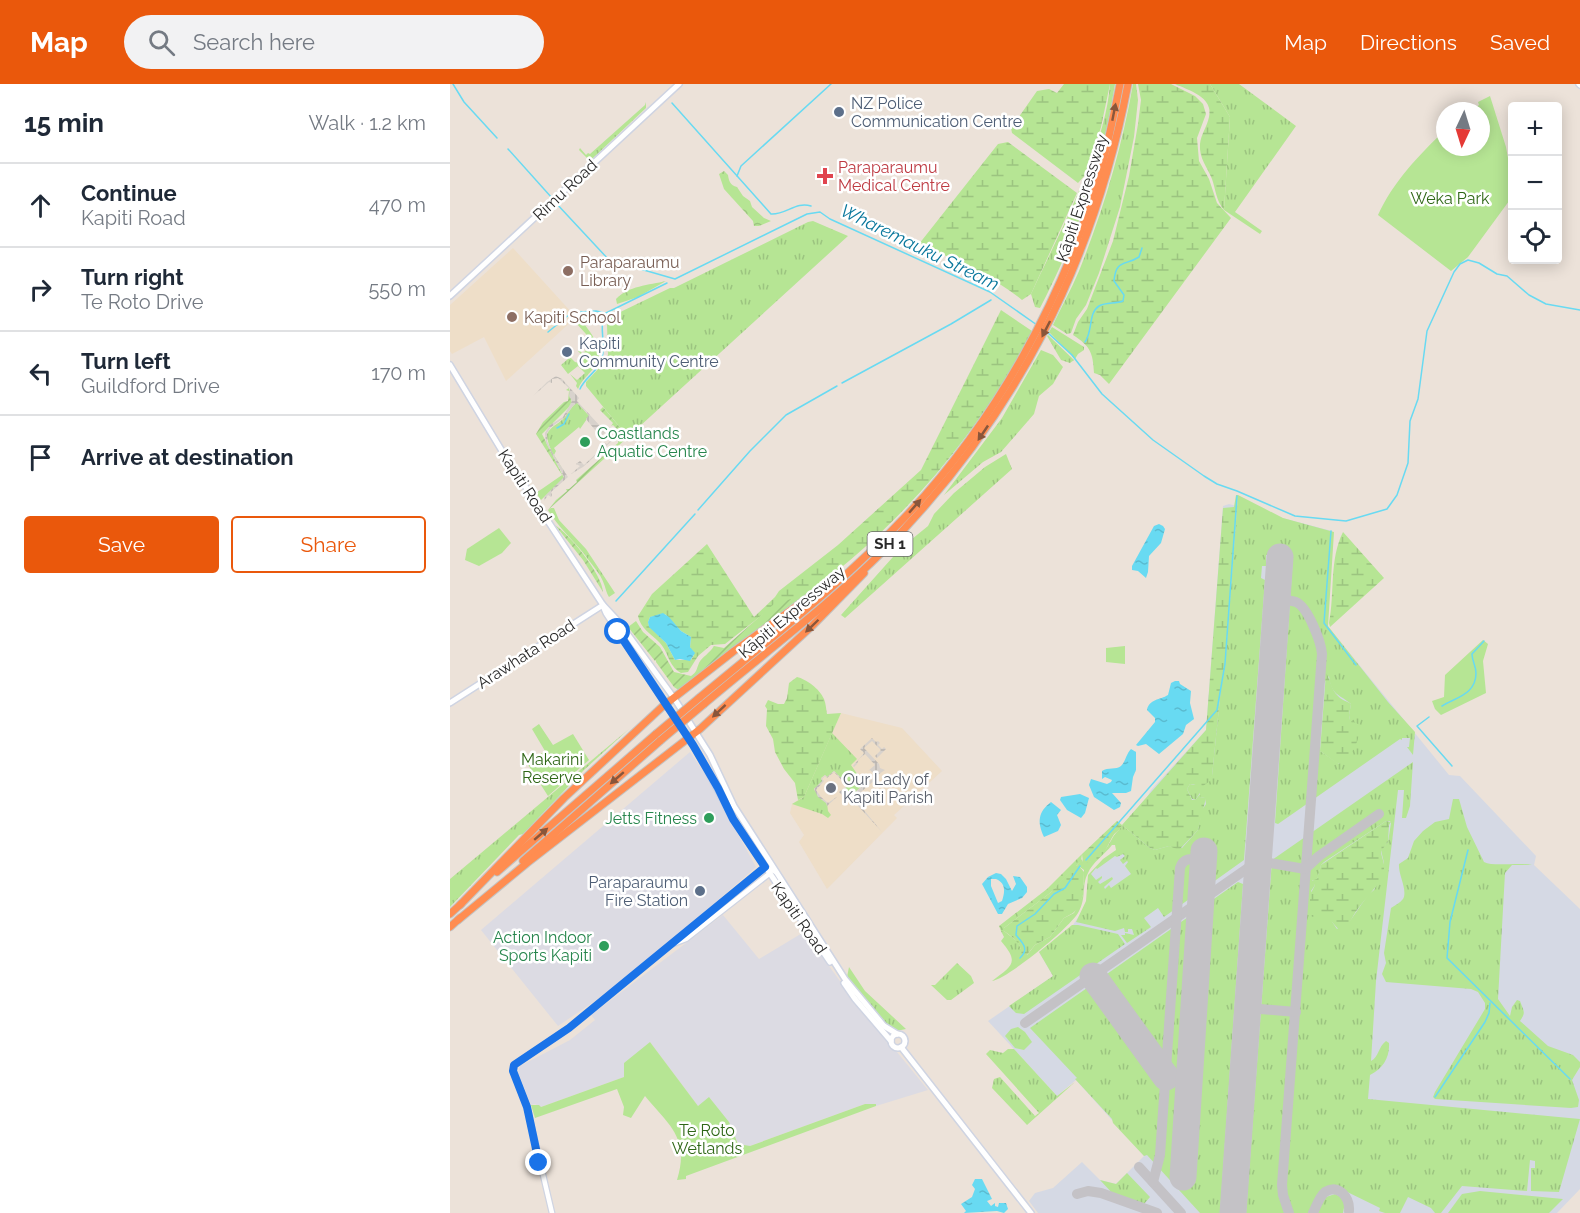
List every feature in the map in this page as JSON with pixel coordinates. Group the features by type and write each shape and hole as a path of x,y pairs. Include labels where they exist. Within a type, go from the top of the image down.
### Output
{"highway":[{"name":"Kāpiti Expressway","path":"701,701 881,553 914,519 975,444 1008,396 1033,346 1077,241 1097,182 1120,84"},
{"name":"Kāpiti Expressway","path":"450,914 701,701 865,556 907,514 943,473 1056,310 1080,254 1101,194 1120,125 1128,84"},
{"path":"458,920 527,863 696,732 812,626 859,580 881,553"},
{"path":"460,905 564,798 666,704 734,651 865,556"},
{"name":"Kāpiti Expressway","path":"450,927 659,737"}],"main road":[{"name":"Rimu Road","path":"450,296 679,84"},
{"name":"Kapiti Road","path":"450,365 502,451 603,605 618,621 696,732 734,806 827,952 884,1026 897,1034"},
{"name":"Kapiti Road","path":"603,605 606,613 708,768 733,819 855,999 891,1041"},
{"name":"Arawhata Road","path":"450,703 603,605"},
{"path":"854,990 855,999"},
{"path":"897,1034 904,1039 904,1045 901,1047 894,1047 891,1041 892,1036 897,1034"},
{"path":"901,1047 1031,1213"}],"street":[{"path":"674,944 683,941 754,886 768,870 767,857"},
{"path":"552,1213 527,1107 513,1066 569,1028 754,876 768,870 779,875"},
{"path":"754,876 754,886"},
{"path":"714,908 718,913"}],"shaded area":[{"name":"Kapiti School","path":"513,248 573,314 574,319 506,381 484,337 452,354 450,351 450,305"},
{"path":"556,376 562,379 579,398 577,401 613,440 583,467 571,474 580,466 576,464 580,461 584,465 600,450 600,447 602,449 605,443 611,440 605,433 601,436 595,430 586,419 589,415 577,403 573,406 564,418 551,427 547,433 547,441 552,452 568,477 551,492 551,497 548,495 544,501 545,496 564,477 546,443 545,433 550,425 563,417 572,401 569,396 570,389 558,378 552,379 552,383 549,382 533,396 547,382"},
{"path":"1229,504 1332,531 1326,624 1449,775 1460,776 1536,856 1534,865 1580,909 1580,1189 1557,1213 1038,1213 1029,1201 1035,1193 1053,1188 1082,1162 1100,1180 1116,1184 1144,1156 1076,1080 1057,1096 988,1021 1053,976 1039,952 1071,928 1088,902 1089,877 1096,867 1115,856 1151,790 1206,730 1223,506"},
{"path":"841,713 902,728 942,771 894,815 897,818 827,889 799,842 804,835 790,813 792,804 804,796"},
{"path":"872,738 880,743 878,745 882,749 884,747 886,749 877,758 875,756 881,750 872,741 864,748 880,768 885,770 877,777 870,770 868,771 875,765 865,754 853,766 864,753 860,749"},
{"path":"690,752 714,787 756,867 677,936 595,1001 558,1026 481,930"},
{"path":"834,771 843,777 842,779 848,785 845,789 851,796 864,784 860,779 862,777 867,783 875,777 876,779 861,792 870,801 879,793 863,809 882,832 848,795 843,796 839,792 847,786 834,772 827,778 825,776 822,779 824,781 816,790 828,803 838,796 827,806 818,797 814,789 825,775 827,777"},
{"path":"723,915 759,959 804,932 848,992 928,1090 876,1106 865,1104 750,1146 743,1146 739,1144 710,1098 698,1106 650,1042 624,1077 541,1107 531,1105 518,1072 520,1066 570,1040 595,1020 591,1015"}],"green space":[{"path":"1064,84 1110,84 1101,127 1087,173 1078,183 1012,133 1011,128 1037,91 1049,89 1057,93"},
{"path":"1110,84 1115,84 1110,113 1086,199 1053,282 1040,308 1035,307 1031,294 1090,163 1106,109"},
{"path":"1133,84 1136,84 1138,100 1134,137 1120,207 1086,305 1076,319 1071,333 1067,334 1053,325 1079,271 1104,202"},
{"path":"1138,84 1171,84 1195,96 1203,104 1206,114 1197,138 1199,161 1209,179 1217,203 1231,218 1109,384 1100,375 1094,373 1090,350 1073,335 1087,309 1113,241 1129,176 1138,124 1141,100"},
{"path":"1175,84 1210,84 1230,117 1224,210 1200,149 1209,117 1208,104 1199,95"},
{"path":"1210,84 1239,84 1296,126 1235,212 1262,231 1260,234 1224,210 1230,117"},
{"name":"Weka Park","path":"1490,96 1506,147 1508,202 1468,257 1451,271 1378,215 1399,180 1436,139 1436,156 1490,156 1490,102 1478,102"},
{"path":"646,102 646,108 592,159 588,159 579,150 580,148 586,155 590,154"},
{"path":"1008,142 1077,193 1031,294 1022,300 986,276 919,244 998,144"},
{"path":"724,171 731,184 750,201 752,207 771,221 754,226 753,221 724,189 719,174"},
{"path":"813,221 848,236 628,437 586,386 586,382 600,367 603,368 608,355 607,325 610,317"},
{"path":"666,281 638,297 617,304 616,299 626,291"},
{"path":"1001,310 1032,331 1010,371 959,446 898,516 865,547 793,604 790,600 762,615 725,644 711,645 698,656 688,672 681,673 677,670 659,642 641,624 638,616 652,594 707,544 754,617 779,591 838,545 921,470","holes":["665,614 681,631 691,637 690,647 694,655 691,660 675,660 666,643 649,626 648,622 650,617"]},
{"path":"579,314 594,338 599,359 578,389 577,383 570,374 577,380 585,373 578,366 568,374 561,365 569,356 579,363 578,357 581,354 578,351 580,349 582,354 594,343 577,324 574,325"},
{"path":"1052,327 1084,347 1075,359 1049,332"},
{"path":"1048,335 1074,360 1070,363 1061,360"},
{"path":"1041,350 1053,355 1063,367 1053,384 1039,396 1034,414 1001,452 983,462 944,495 1002,418"},
{"path":"569,388 572,404 542,434 564,478 541,500 536,493 562,475 536,434 543,422 564,402 568,401 569,391 566,390"},
{"path":"577,402 589,416 580,429 579,427 554,448 556,451 554,455 567,476 557,461 551,450 547,434"},
{"path":"603,407 628,437 548,510 567,491 566,489 577,482 576,480 618,443 619,438 616,432 618,430 613,425 611,426 613,423 600,410"},
{"path":"1006,454 1012,469 845,618 841,615 901,548 928,526 934,514 954,493 985,467"},
{"path":"1236,495 1238,495 1225,668 1212,776 1210,781 1203,786 1190,784 1187,789 1192,800 1201,793 1200,797 1206,798 1198,830 1179,850 1169,846 1155,850 1122,825 1206,730 1223,508 1234,507"},
{"path":"1238,495 1283,518 1334,532 1328,626 1388,702 1415,732 1413,755 1407,747 1409,747 1410,738 1402,738 1278,824 1275,823 1293,557 1266,555 1266,566 1262,566 1261,578 1265,580 1244,860 1164,917 1158,908 1144,918 1151,927 1127,943 1121,935 1125,933 1134,935 1132,929 1128,929 1128,932 1125,932 1124,928 1115,931 1076,922 1086,901 1088,875 1103,859 1116,850 1115,845 1112,845 1090,869 1086,878 1081,908 1072,920 1024,962 992,981 1009,968 1012,959 1001,941 1004,937 1001,931 1018,942 1021,954 1027,955 1035,945 1050,937 1064,918 1074,913 1083,895 1084,870 1077,865 1082,859 1083,862 1089,862 1098,857 1122,825 1155,850 1169,846 1182,848 1198,830 1202,810 1206,804 1205,798 1200,797 1200,793 1196,799 1192,799 1187,789 1190,784 1194,785 1212,776 1225,668","holes":["1329,676 1334,691 1351,704 1350,720 1339,764 1320,751 1324,683","1123,854 1125,856 1120,860 1123,864 1128,862 1125,866 1131,874 1111,888 1109,885 1105,889 1104,887 1113,879 1112,877 1100,884 1098,882 1102,876 1096,880 1091,874 1115,856"]},
{"path":"554,508 559,520 586,549 615,593 609,597 603,580 552,516 548,510"},
{"path":"555,525 569,537 584,556 597,575 603,592 583,560"},
{"path":"499,528 511,543 502,553 479,566 465,560 467,549"},
{"path":"1343,532 1384,578 1330,627 1334,565"},
{"path":"791,599 793,604 733,647 680,691 674,687 656,660 628,627 636,621 643,632 660,647 674,672 691,676 700,661 714,646 724,648 774,604"},
{"path":"1483,640 1488,644 1483,661 1486,693 1441,715 1435,709 1432,701 1444,697 1445,675"},
{"path":"1125,646 1125,664 1106,662 1106,648"},
{"path":"1326,673 1336,694 1351,704 1350,720 1360,725 1359,737 1354,748 1338,764 1320,751"},
{"path":"797,677 808,682 822,695 827,714 841,713 804,797 798,800 795,783 775,752 773,739 766,726 767,709 765,706 768,700 784,704 789,683"},
{"name":"Makarini Reserve","path":"539,724 553,745 573,734 589,760 548,796 527,763 545,751 532,729"},
{"path":"629,729 584,770 450,907 450,879"},
{"path":"832,733 857,759 851,765 864,784 851,796 845,789 848,785 834,771 827,777 825,775 821,778 823,781 814,789 827,803 831,815 828,818 792,804 804,797"},
{"path":"1413,762 1410,806 1406,818 1402,818 1404,790 1398,790 1376,981 1371,1061 1386,1041 1389,1043 1389,1048 1382,1066 1370,1075 1368,1099 1580,1119 1559,1192 1531,1191 1531,1168 1535,1168 1535,1161 1530,1160 1527,1191 1462,1186 1441,1213 1435,1213 1431,1208 1408,1197 1400,1213 1385,1213 1379,1211 1380,1208 1335,1186 1321,1190 1308,1213 1246,1213 1272,860","holes":["1386,821 1390,821 1388,842 1381,850 1383,871 1374,890 1350,921 1337,929 1311,891 1315,885 1312,880 1317,880 1324,862"]},
{"path":"1453,799 1459,799 1467,827 1484,862 1532,865 1512,865 1505,873 1498,999 1510,1016 1512,1007 1517,1000 1520,1001 1524,1012 1520,1021 1548,1046 1573,1055 1580,1062 1580,1067 1572,1080 1579,1100 1578,1107 1435,1099 1433,1097 1435,1092 1485,1009 1485,1003 1478,992 1471,989 1386,982 1382,974 1386,963 1384,953 1391,908 1403,899 1404,895 1399,864 1408,858 1414,841 1423,831 1435,822 1449,819"},
{"path":"1117,821 1122,825 1099,858 1095,861 1083,862 1082,854"},
{"path":"1386,821 1391,822 1388,842 1381,851 1384,866 1382,877 1351,919 1348,928 1340,931 1332,922 1310,916 1310,895 1315,885 1311,881 1317,879 1321,865"},
{"path":"1082,854 1081,861 1050,893 1004,928 1004,931 1001,931 999,926 1047,889"},
{"path":"1078,865 1084,872 1083,895 1078,908 1064,918 1050,937 1035,945 1025,957 1020,958 1020,946 1004,931 1004,928 1050,893"},
{"path":"1238,882 1243,884 1220,1213 1200,1213 1147,1155 1144,1156 1113,1123 1112,1119 1075,1079 1077,1078 1030,1028"},
{"path":"1072,925 1118,934 1125,944 1024,1014 1016,1013 1009,1006 1053,976 1039,952"},
{"path":"957,963 971,976 974,983 951,1000 947,1000 931,985 935,985"},
{"path":"849,967 865,991 906,1029 896,1031 887,1027 890,1028 847,977"},
{"path":"1018,1027 1032,1042 1024,1050 1015,1048 1005,1036 1011,1029"},
{"name":"Te Roto Wetlands","path":"650,1042 698,1106 709,1097 729,1122 738,1144 750,1146 865,1104 876,1104 876,1106 686,1176 686,1179 677,1180 681,1153 679,1143 669,1124 645,1096 631,1118 623,1115 624,1107 617,1089 535,1118 531,1105 541,1107 624,1077 624,1063"},
{"path":"1008,1049 1014,1049 1057,1096 1075,1082 1027,1125 992,1088 994,1079 1000,1077 1035,1116 1039,1113 986,1054 990,1050 1003,1053"},
{"path":"1127,1173 1150,1197 1144,1204 1113,1194 1100,1180 1116,1184"},
{"path":"1480,1191 1563,1199 1549,1213 1448,1213 1462,1194"},
{"path":"1335,1194 1345,1202 1343,1213 1316,1213 1326,1197"}],"water":[{"path":"1159,524 1165,529 1161,543 1149,556 1146,578 1138,571 1132,570 1132,566 1154,526"},
{"path":"663,613 681,631 691,637 690,647 695,653 690,661 675,660 666,643 649,627 650,617"},
{"path":"1179,681 1191,691 1190,703 1194,719 1186,725 1183,734 1159,754 1146,744 1136,745 1155,722 1155,718 1147,710 1148,706 1168,695 1171,683"},
{"path":"1131,749 1136,752 1136,770 1131,791 1112,793 1121,803 1120,807 1114,810 1094,797 1089,785 1091,779 1107,784 1111,782 1112,780 1105,777 1102,779 1102,771 1121,766"},
{"path":"1080,794 1089,798 1085,813 1081,818 1067,810 1060,800 1061,797"},
{"path":"1051,802 1061,810 1057,815 1061,825 1058,831 1044,837 1040,827 1040,818 1043,810"},
{"path":"996,873 1001,874 1012,891 1016,884 1013,876 1020,877 1027,887 1027,892 1022,898 1008,904 1002,914 998,914 982,884","holes":["991,879 999,881 1004,891 1002,901 998,903 991,886"]},
{"path":"975,1179 982,1179 992,1199 987,1201 991,1206 995,1203 998,1207 999,1203 1006,1203 1008,1209 1004,1213 997,1211 964,1213 966,1211 961,1204 972,1197 975,1189 972,1185"}],"waterway":[{"name":"Wharemauku Stream","path":"453,84 464,102 497,138"},
{"path":"737,176 741,166 831,84"},
{"path":"672,103 771,214 801,205 811,206"},
{"name":"Wharemauku Stream","path":"508,149 552,198"},
{"name":"Wharemauku Stream","path":"555,202 609,260 675,279 807,214 820,212 830,219 990,292 1037,325"},
{"path":"1085,342 1096,309 1102,305 1123,301 1124,295 1114,281 1115,274 1119,266 1139,257 1142,248"},
{"name":"Wharemauku Stream","path":"1048,333 1072,355 1102,394 1153,440 1204,476 1217,484 1295,516 1346,521 1387,509 1397,495 1408,463 1410,421 1418,399 1427,331 1454,272 1460,264 1468,260 1479,263 1497,274 1507,276 1529,295 1546,304 1580,310"},
{"path":"580,389 598,367 602,358 604,314 667,283"},
{"path":"842,383 991,300"},
{"path":"580,312 605,313"},
{"path":"548,332 570,314"},
{"path":"698,510 750,451 786,415 837,386"},
{"path":"557,428 564,424 569,414"},
{"path":"1086,860 1217,710 1225,664 1237,496"},
{"path":"616,601 695,514"},
{"path":"1331,531 1324,623 1356,665"},
{"path":"1442,706 1465,694 1473,686 1476,673 1472,654 1484,641"},
{"path":"1429,717 1417,726 1452,766"},
{"path":"1468,850 1450,922 1447,958 1570,1079"},
{"path":"1020,958 1025,949 1016,935 1017,926 1035,914 1054,894 1065,888 1080,866"},
{"path":"1435,1097 1485,1022 1490,1003"}],"taxiway":[{"path":"1277,600 1294,601 1301,605 1313,625 1322,654 1282,1185 1289,1213"},
{"path":"1025,1023 1258,861 1305,869 1319,856 1379,814"},
{"path":"1153,1182 1160,1155 1180,868 1187,860 1204,860"},
{"path":"1248,1008 1296,1012"},
{"path":"1139,1167 1181,1213"},
{"path":"1313,1213 1323,1194 1335,1189 1346,1197 1349,1211"},
{"path":"1077,1194 1088,1191 1101,1193 1157,1213"}],"runway":[{"path":"1233,1213 1280,557"},
{"path":"1183,1177 1204,851"},
{"path":"1093,976 1166,1077"}],"place":[{"name":"NZ Police Communication Centre","path":"839,112"},
{"name":"Paraparaumu Medical Centre","path":"825,176"},
{"name":"Paraparaumu Library","path":"568,271"},
{"name":"Kapiti School","path":"512,317"},
{"name":"Kapiti Community Centre","path":"567,352"},
{"name":"Coastlands Aquatic Centre","path":"585,442"},
{"name":"Our Lady of Kapiti Parish","path":"831,788"},
{"name":"Jetts Fitness","path":"709,818"},
{"name":"Paraparaumu Fire Station","path":"700,891"},
{"name":"Action Indoor Sports Kapiti","path":"604,946"}],"route":[{"path":"539,1163 527,1107 513,1071 516,1062 554,1040 674,944 679,937 765,867 733,819 708,768 618,632"}]}
